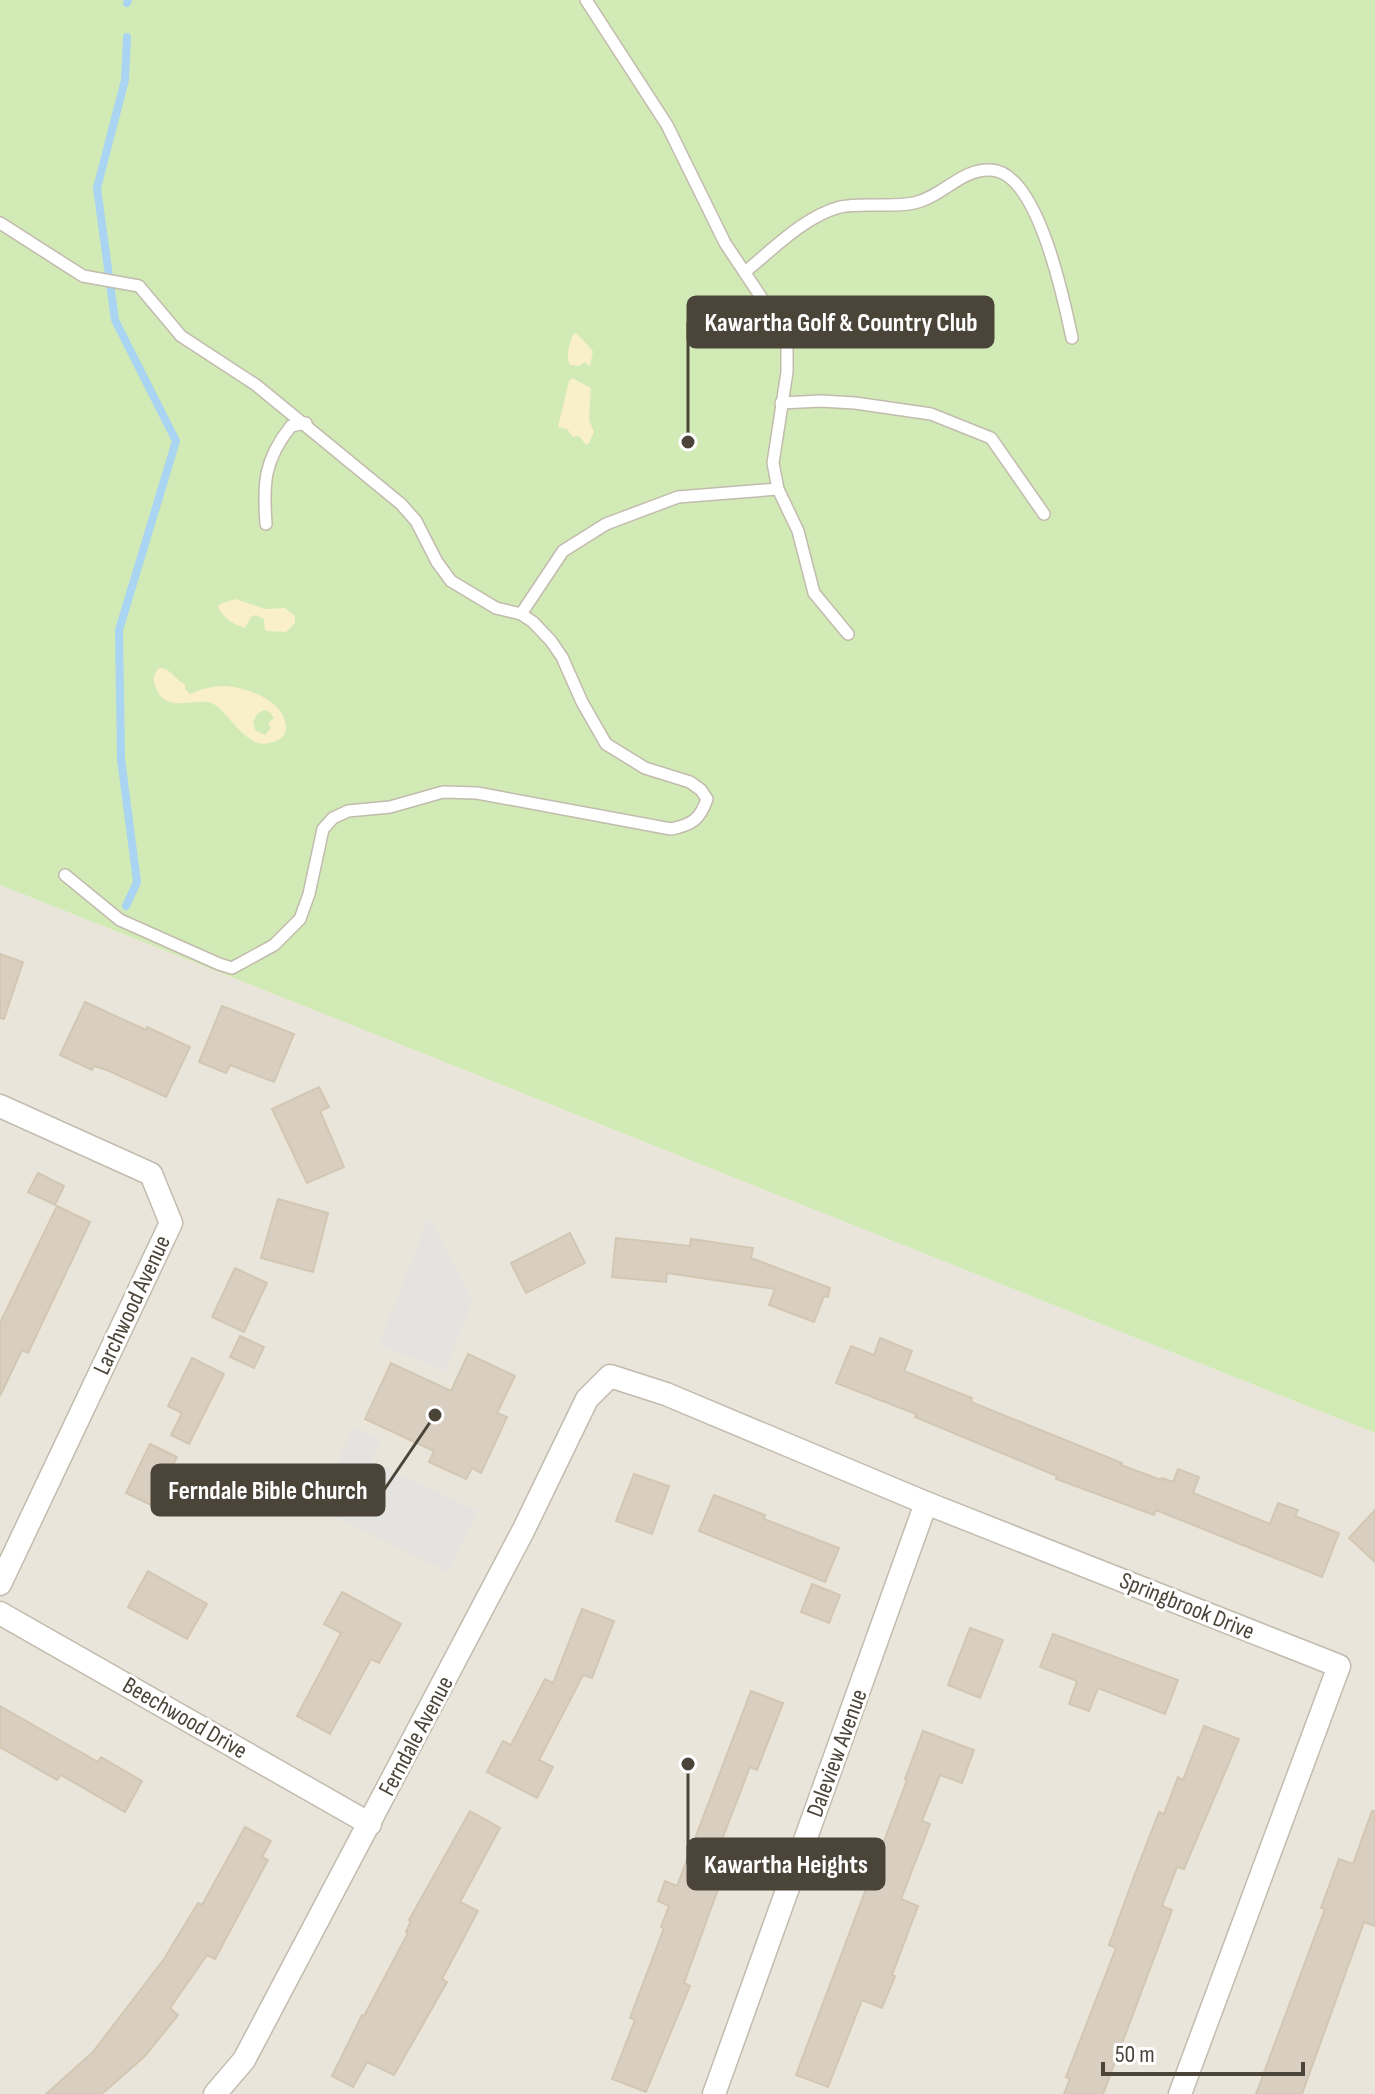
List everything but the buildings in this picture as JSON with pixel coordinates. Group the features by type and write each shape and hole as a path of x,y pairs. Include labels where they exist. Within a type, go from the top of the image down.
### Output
{"street":[{"name":"Larchwood Avenue","path":"0,1106 151,1174 171,1223 0,1584"},
{"name":"Springbrook Drive","path":"610,1376 666,1394 926,1503 1339,1666 1180,2094"},
{"name":"Ferndale Avenue","path":"215,2094 244,2060 523,1531 587,1399 610,1376"},
{"name":"Daleview Avenue","path":"714,2094 926,1503"},
{"name":"Beechwood Drive","path":"0,1613 370,1824"}],"lane":[{"path":"586,0 633,68 667,125 717,229 787,336 787,372 773,463 778,489 798,531 814,593 848,634"},
{"path":"745,272 810,222 838,208 914,203 936,196 964,176 990,170 1009,174 1031,201 1060,279 1072,338"},
{"path":"0,223 83,276 135,284 181,336 256,385 306,423 401,504 416,521 437,562 451,581 496,608 521,614 533,622 562,657 582,702 606,744 645,768 690,782 707,799 703,812 690,825 671,829 477,793 443,792 390,807 348,811 333,818 323,829 309,894 300,919 274,945 232,968 120,920 65,875"},
{"path":"781,403 855,403 931,414 991,438 1044,514"},
{"path":"266,524 264,477 270,458 291,426 306,423"},
{"path":"521,614 563,551 606,524 678,497 778,489"}],"shaded area":[{"path":"0,885 1375,1433 1375,2094 0,2094"},
{"path":"429,1217 472,1299 446,1371 379,1345"},
{"path":"354,1427 381,1440 371,1461 478,1511 448,1572 316,1507"}],"green space":[{"path":"0,0 1375,0 1375,1433 0,885"}],"sand":[{"path":"576,333 593,351 590,366 585,362 579,366 570,365 568,350"},
{"path":"572,378 591,388 589,420 594,432 586,445 579,436 573,437 567,429 558,427"},
{"path":"235,599 266,609 285,608 295,616 295,623 286,632 267,631 264,619 256,615 251,617 245,628 226,618 218,607"},
{"path":"159,668 185,684 190,694 225,686 263,697 284,718 284,734 276,741 258,743 211,703 167,701 154,683","holes":["264,710 274,718 268,723 271,728 265,735 255,730 253,722 257,714"]}],"waterway":[{"path":"126,906 137,882 121,759 119,630 176,441 115,320 97,188 125,80 127,37"}],"place":[{"name":"Kawartha Golf & Country Club","path":"688,442"},
{"name":"Ferndale Bible Church","path":"435,1415"},
{"name":"Kawartha Heights","path":"688,1764"}]}
